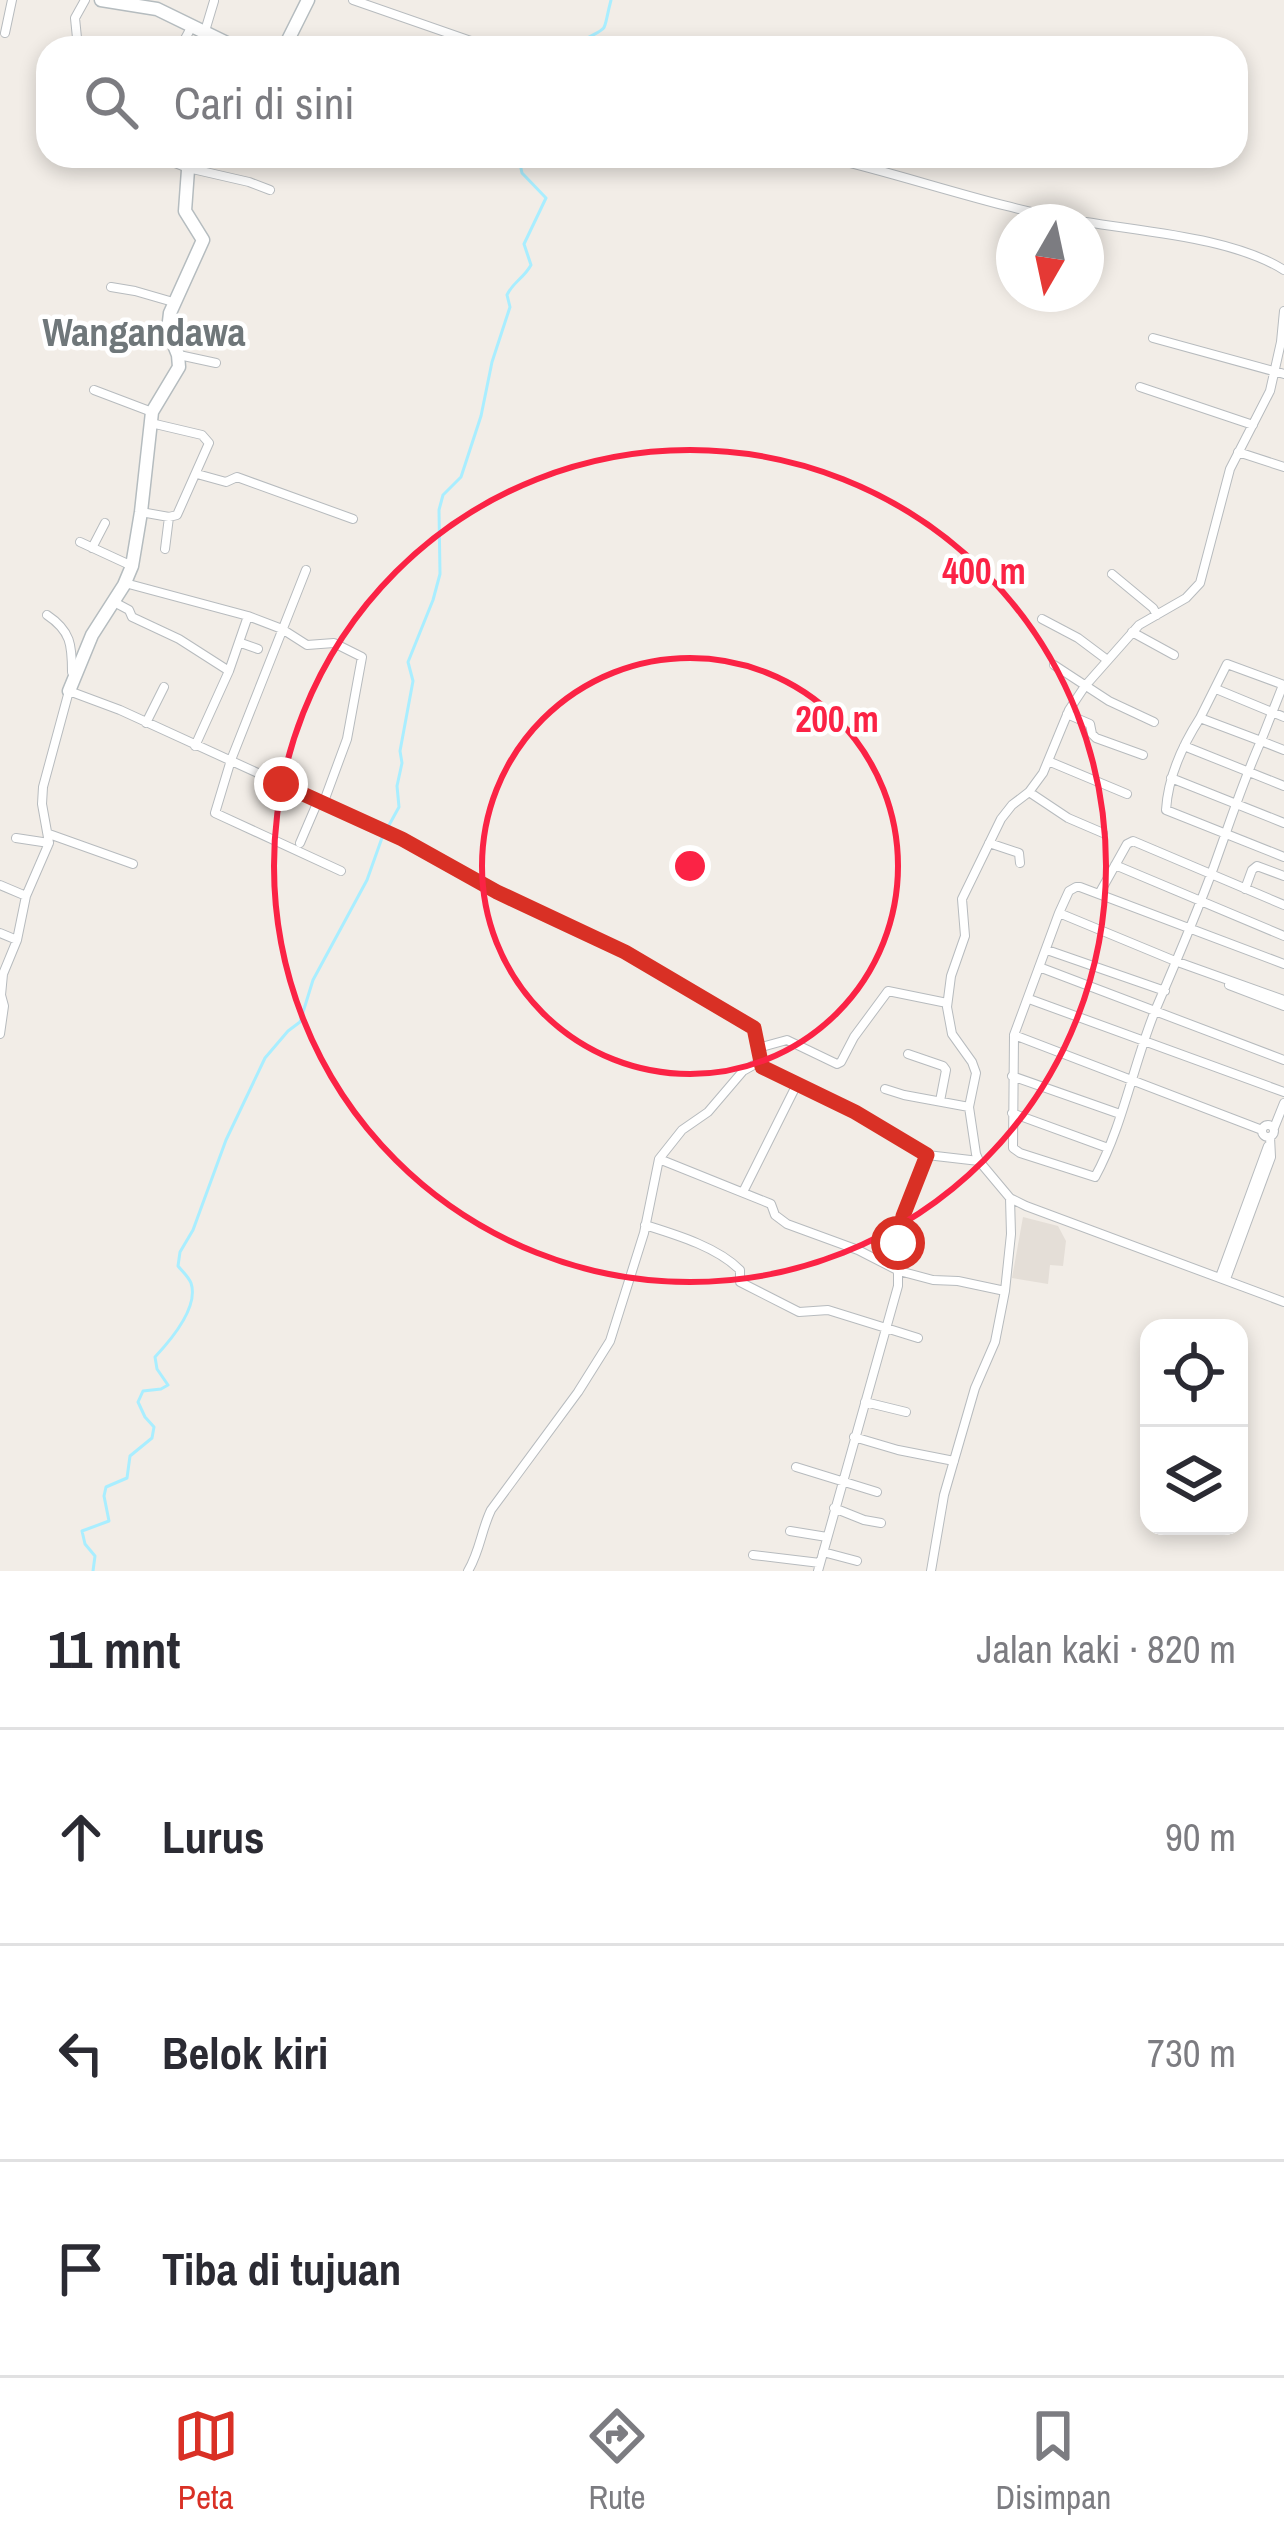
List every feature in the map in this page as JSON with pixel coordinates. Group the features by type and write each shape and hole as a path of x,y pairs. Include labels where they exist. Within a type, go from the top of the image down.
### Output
{"street":[{"path":"5,33 12,0"},
{"path":"77,36 75,18 85,0"},
{"path":"101,0 156,4 212,36"},
{"path":"290,36 308,0"},
{"path":"353,0 456,36"},
{"path":"191,36 214,1"},
{"path":"0,1034 4,1006 0,988 47,841 43,787 71,685 92,635 131,566 151,417 179,370 168,330 172,302 202,242 185,211 189,168"},
{"path":"207,168 270,190"},
{"path":"869,168 996,205"},
{"path":"1104,225 1199,240 1284,270"},
{"path":"110,286 172,302"},
{"path":"1283,1298 1010,1198 979,1161 969,1107 976,1073 952,1034 947,1003 965,936 962,899 1005,814 1043,773 1081,683 1102,655 1155,612 1186,598 1200,583 1230,470 1280,372 1284,311"},
{"path":"1153,338 1280,372"},
{"path":"178,355 216,363"},
{"path":"1140,387 1253,425"},
{"path":"94,390 206,436 209,443 178,515 169,518 141,512"},
{"path":"1238,452 1284,467"},
{"path":"197,473 226,482 237,477 353,519"},
{"path":"165,549 169,518"},
{"path":"92,548 105,524"},
{"path":"80,542 131,566"},
{"path":"306,570 231,760 215,814 341,871"},
{"path":"1112,574 1155,612"},
{"path":"125,583 248,616 282,629 303,644 334,643 363,659 340,761 300,843"},
{"path":"112,602 229,670"},
{"path":"47,615 65,628 69,639 71,685"},
{"path":"195,746 241,643 248,616"},
{"path":"1042,619 1102,655"},
{"path":"1132,632 1174,655"},
{"path":"241,643 259,649"},
{"path":"1054,664 1154,722"},
{"path":"1284,857 1224,835 1166,810 1171,778 1184,746 1227,664 1283,685 1234,804 1224,835 1210,874 1189,929 1174,963 1165,991 1156,1010 1097,1174 1092,1178 1015,1151 1014,1035 1072,889 1080,887 1189,929 1284,964"},
{"path":"71,685 402,839 497,892 625,952 752,1025 759,1062 765,1069 855,1112 927,1155 979,1161"},
{"path":"146,723 164,687"},
{"path":"1216,689 1284,717"},
{"path":"1067,714 1090,724 1096,738 1143,755"},
{"path":"1200,718 1284,750"},
{"path":"1184,746 1284,786"},
{"path":"1048,761 1126,794"},
{"path":"1171,778 1284,823"},
{"path":"1030,792 1068,818 1103,832"},
{"path":"16,838 47,841 133,864"},
{"path":"1099,894 1133,841 1284,905"},
{"path":"989,843 1019,854 1020,863"},
{"path":"1115,866 1284,936"},
{"path":"1245,889 1254,867 1284,876"},
{"path":"0,885 26,896"},
{"path":"1060,913 1174,963 1284,1003"},
{"path":"0,933 16,940"},
{"path":"1047,950 1165,991"},
{"path":"1039,967 1284,1060"},
{"path":"758,1048 787,1040 837,1064 888,991 947,1003"},
{"path":"1029,999 1284,1093"},
{"path":"1014,1035 1269,1135"},
{"path":"908,1054 946,1070 940,1101"},
{"path":"468,1571 480,1549 490,1510 610,1341 646,1225 658,1159 743,1071 759,1062"},
{"path":"1012,1076 1120,1114"},
{"path":"743,1192 797,1084"},
{"path":"885,1089 969,1107"},
{"path":"1223,1278 1271,1157 1269,1135 1284,1102"},
{"path":"1012,1113 1108,1148"},
{"path":"753,1555 819,1567 887,1327 899,1271 903,1216 927,1155"},
{"path":"658,1159 772,1204 775,1216 788,1225 858,1250 899,1271 1005,1291"},
{"path":"931,1571 954,1461 975,1388 995,1342 1011,1234 1010,1198"},
{"path":"646,1225 732,1262 740,1270 740,1282 800,1312 828,1310 918,1338"},
{"path":"866,1402 906,1412"},
{"path":"854,1437 954,1461"},
{"path":"796,1467 878,1492"},
{"path":"834,1508 881,1523"},
{"path":"790,1531 827,1538"},
{"path":"823,1552 857,1561"}],"shaded area":[{"path":"1023,1217 1058,1226 1066,1241 1063,1266 1050,1265 1048,1284 1012,1278"}],"waterway":[{"path":"590,36 603,28 611,0"},
{"path":"388,827 399,807 400,751 413,681 408,662 440,574 439,510 443,495 461,477 510,307 507,295 531,265 524,244 546,198 521,168"},
{"path":"93,1571 95,1556 82,1531 109,1521 106,1487 127,1478 130,1456 152,1438 154,1427 138,1402 143,1391 168,1385 155,1357 182,1323 191,1302 191,1283 178,1266 180,1252 265,1058 300,1022 313,980 367,880 383,835"}],"district":[{"name":"Wangandawa","path":"144,332"}],"route":[{"path":"281,784 446,861 722,1007 756,1031 762,1067 855,1112 927,1155 903,1216 898,1243"}]}
